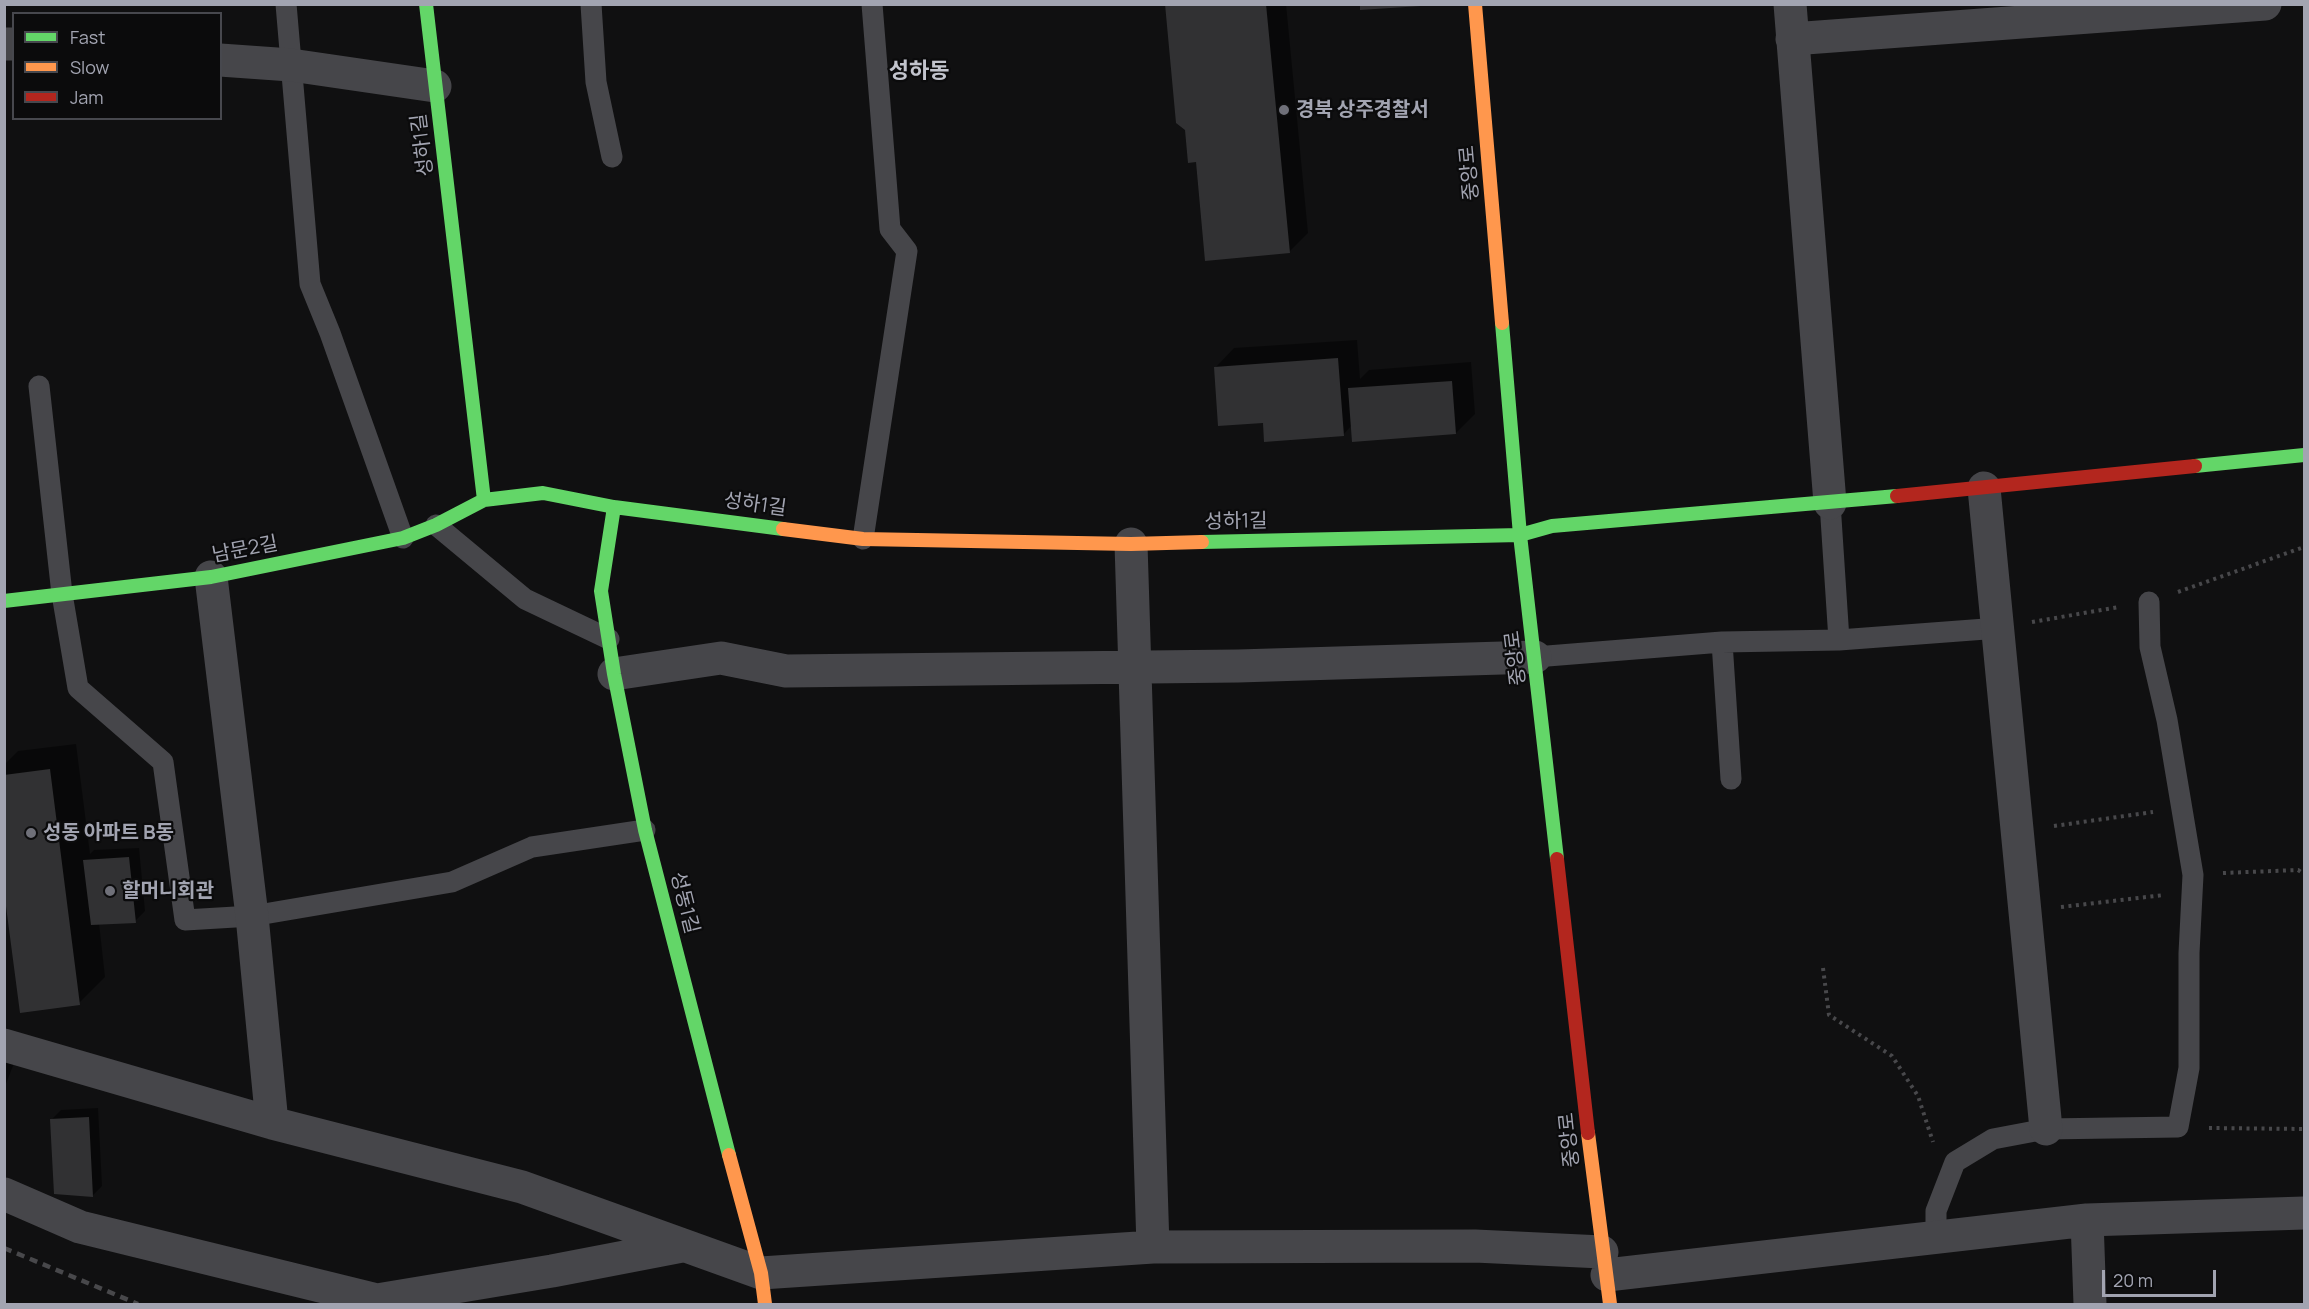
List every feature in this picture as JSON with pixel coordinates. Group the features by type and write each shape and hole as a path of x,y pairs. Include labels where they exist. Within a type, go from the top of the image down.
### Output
{"street":[{"name":"성하1길","path":"426,4 484,500 543,493 614,507 863,540 1131,544 1520,535 1552,526 1830,503 2304,455"},
{"name":"중앙로","path":"1475,4 1520,535 1606,1277"},
{"path":"1790,4 1830,503"},
{"path":"1792,39 2265,4"},
{"path":"222,60 291,65 435,86"},
{"path":"1984,488 2046,1129"},
{"name":"남문2길","path":"4,601 211,577 403,538 436,525 484,500"},
{"name":"성동1길","path":"614,507 601,591 614,674 645,830 763,1289"},
{"path":"1131,544 1153,1247"},
{"path":"211,577 252,916 272,1123"},
{"path":"614,674 721,658 786,671 1250,666 1535,657"},
{"path":"4,1045 272,1123 522,1187 682,1246 763,1289 1153,1247 1475,1246 1606,1277 2087,1220 2304,1213"},
{"path":"4,1194 80,1227 377,1300 552,1271 682,1246"},
{"path":"2087,1220 2090,1305"}],"lane":[{"path":"286,4 310,284 330,333 403,538"},
{"path":"591,4 596,82 612,157"},
{"path":"863,540 907,251 890,229 872,4"},
{"path":"39,386 62,594 78,688 164,762 185,920 252,916 452,882 532,847 645,830"},
{"path":"1830,503 1839,640"},
{"path":"436,525 525,598 609,639"},
{"path":"1936,1237 1936,1211 1955,1162 1993,1139 2046,1129 2178,1127 2189,1068 2192,884 2167,720 2150,647 2149,602"},
{"path":"1535,657 1722,642 1839,640 1999,628"},
{"path":"1722,642 1731,779"}],"path":[{"path":"2018,831 2181,808"},
{"path":"2025,911 2192,884 2298,870 2304,874"},
{"path":"1823,968 1829,1015 1892,1056 1918,1096 1935,1148 1955,1162"},
{"path":"2178,1127 2304,1129"}],"building":[{"path":"1165,4 1266,4 1290,253 1205,261 1196,162 1188,163 1185,130 1176,123"},
{"path":"1360,4 1421,4 1421,6 1360,10"},
{"path":"1338,358 1344,436 1264,442 1263,423 1218,426 1214,367"},
{"path":"1452,381 1456,434 1352,442 1348,388"},
{"name":"성동 아파트 B동","path":"50,769 80,1005 20,1013 4,891 4,775"},
{"name":"할머니회관","path":"129,857 136,923 91,925 83,860"},
{"path":"89,1117 93,1197 54,1194 50,1119"}],"railway":[{"path":"4,1248 138,1304"}],"traffic: fast":[{"path":"426,4 484,500"},
{"path":"1502,323 1520,535 1557,859"},
{"path":"2195,466 2304,455"},
{"path":"4,601 211,577 403,538 436,525 484,500 543,493 614,507 783,529"},
{"path":"1202,542 1520,535 1552,526 1897,496"},
{"path":"614,507 601,591 614,674 645,830 729,1155"}],"traffic: slow":[{"path":"1475,4 1502,323"},
{"path":"783,529 863,539 1131,544 1202,542"},
{"path":"1588,1133 1610,1304"},
{"path":"729,1155 761,1273 765,1304"}],"traffic: jam":[{"path":"1897,496 2195,466"},
{"path":"1557,859 1588,1133"}],"place":[{"name":"경북 상주경찰서","path":"1284,110"},
{"name":"성동 아파트 B동","path":"31,833"},
{"name":"할머니회관","path":"110,891"}],"district":[{"name":"성하동","path":"919,72"}]}
